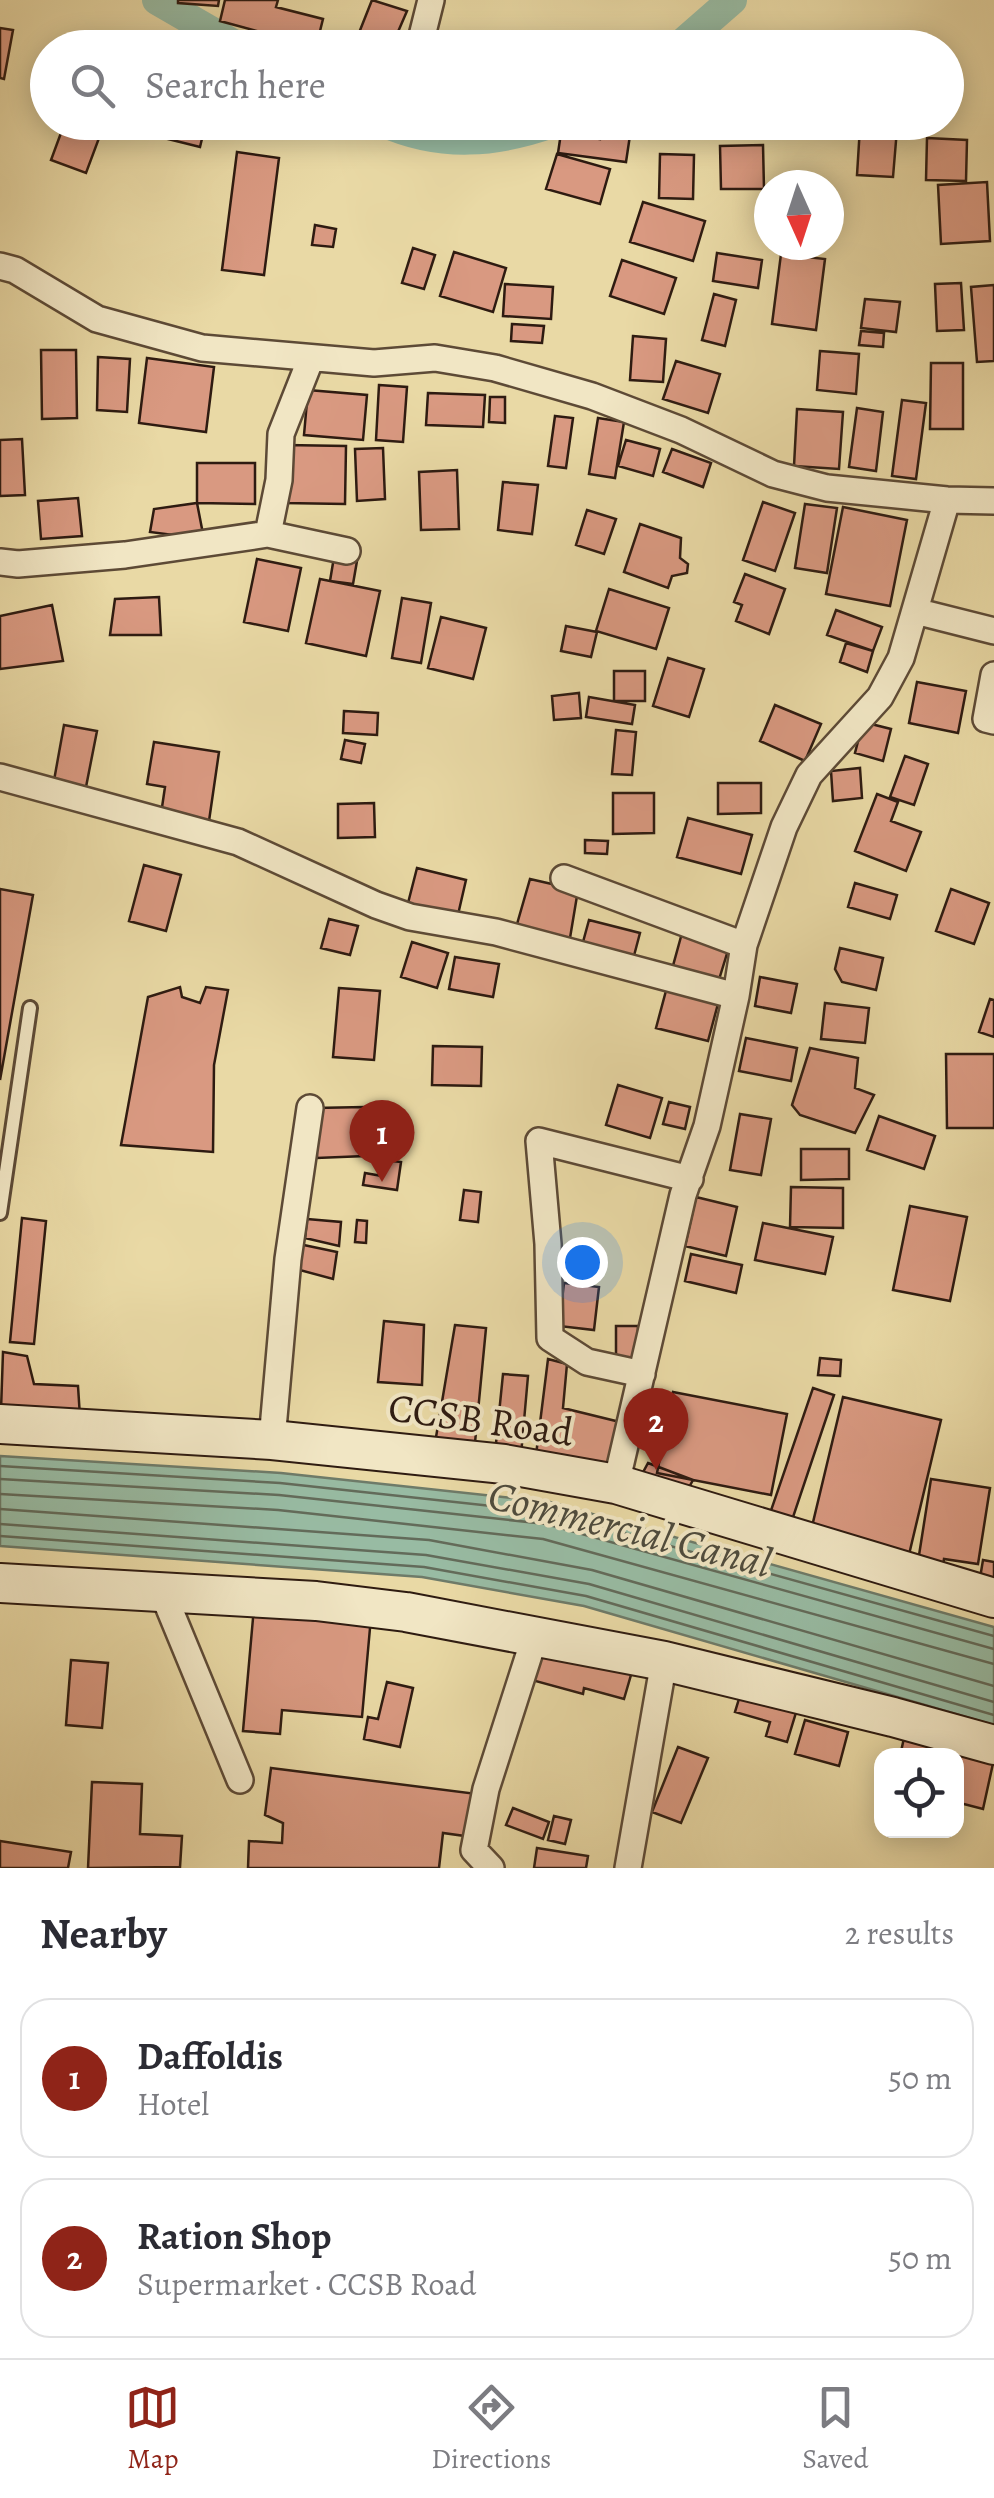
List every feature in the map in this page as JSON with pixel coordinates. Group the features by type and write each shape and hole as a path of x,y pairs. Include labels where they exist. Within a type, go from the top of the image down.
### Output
{"main road":[{"name":"CCSB Road","path":"0,1424 272,1440 504,1464 616,1484 994,1598"},
{"path":"0,1582 370,1608 664,1661 893,1716 994,1745"}],"street":[{"path":"424,30 431,0"},
{"path":"0,266 15,270 98,319 202,348 374,363 435,358 495,368 610,403 681,430 773,474 827,488 994,501"},
{"path":"268,534 279,480 281,434 311,358"},
{"path":"616,1484 683,1195 707,1126 744,945 784,828 809,775 880,697 900,658 948,500"},
{"path":"0,562 18,564 124,555 268,534 347,551"},
{"path":"915,611 994,631"},
{"path":"994,675 986,719 994,721"},
{"path":"0,777 238,842 410,917 496,932 736,996"},
{"path":"564,878 744,945"},
{"path":"272,1440 288,1260 310,1108"},
{"path":"642,1374 586,1362 550,1338 548,1244 539,1141 690,1179"},
{"path":"162,1591 240,1780"},
{"path":"491,1868 474,1850 486,1788 535,1636"},
{"path":"628,1868 664,1661"}],"lane":[{"path":"0,1213 30,1008"}],"water":[{"name":"Commercial Canal","path":"0,1456 281,1473 550,1502 994,1627 994,1725 584,1606 422,1577 0,1546"}],"building":[{"path":"178,0 219,0 218,6"},
{"path":"225,0 278,0 276,7 323,19 320,30 253,30 220,21"},
{"path":"372,0 407,11 399,30 360,30"},
{"path":"0,28 13,30 4,79 0,78"},
{"path":"58,140 98,140 86,173 51,160"},
{"path":"172,140 202,140 200,147"},
{"path":"560,140 629,140 626,162 558,153"},
{"path":"859,140 896,140 893,177 857,175"},
{"path":"927,140 967,140 966,181 926,180"},
{"path":"763,145 764,170 754,170 754,189 721,189 720,146"},
{"path":"237,152 279,158 264,275 222,270"},
{"path":"557,154 610,169 600,204 546,189"},
{"path":"660,154 694,155 693,199 659,198"},
{"path":"987,182 990,241 941,244 938,185"},
{"path":"643,202 705,221 693,261 630,242"},
{"path":"315,225 336,229 333,247 312,245"},
{"path":"413,248 435,255 424,289 402,283"},
{"path":"454,252 506,268 493,312 440,296"},
{"path":"717,253 762,260 758,288 713,281"},
{"path":"622,260 676,278 664,314 610,296"},
{"path":"780,260 825,260 816,330 772,324"},
{"path":"961,283 964,330 937,331 935,284"},
{"path":"505,284 553,287 551,319 503,316"},
{"path":"994,285 994,361 977,362 971,287"},
{"path":"714,294 736,300 725,346 702,340"},
{"path":"865,299 900,302 896,332 861,328"},
{"path":"512,324 544,326 542,343 511,341"},
{"path":"861,331 884,333 883,347 859,345"},
{"path":"633,336 666,339 663,382 630,380"},
{"path":"41,350 76,350 77,418 42,419"},
{"path":"820,351 859,354 856,394 817,390"},
{"path":"98,357 130,359 127,412 97,410"},
{"path":"147,358 214,367 206,432 139,423"},
{"path":"676,361 720,374 708,413 663,399"},
{"path":"931,363 963,363 963,429 930,429"},
{"path":"379,385 407,387 403,442 376,440"},
{"path":"308,390 367,395 363,440 304,435"},
{"path":"428,393 485,395 483,427 426,425"},
{"path":"490,397 505,397 505,423 489,422"},
{"path":"902,400 926,403 916,479 892,476"},
{"path":"857,408 883,412 876,471 849,467"},
{"path":"797,409 843,412 839,469 794,466"},
{"path":"555,416 573,418 566,468 548,466"},
{"path":"598,418 624,422 615,478 589,474"},
{"path":"22,439 25,495 0,496 0,440"},
{"path":"626,440 660,449 653,476 618,466"},
{"path":"285,445 346,446 345,504 284,503"},
{"path":"383,448 385,499 357,501 355,449"},
{"path":"672,449 711,463 703,487 663,472"},
{"path":"197,463 255,463 255,504 197,503"},
{"path":"457,470 459,529 421,530 419,472"},
{"path":"503,482 538,485 532,534 498,530"},
{"path":"78,498 82,536 41,539 38,501"},
{"path":"763,502 795,513 775,571 743,560"},
{"path":"197,503 204,539 150,532 154,509"},
{"path":"805,504 837,508 827,573 795,568"},
{"path":"843,507 907,520 890,606 826,594"},
{"path":"587,510 616,519 604,554 576,545"},
{"path":"640,524 681,538 680,558 688,564 687,573 672,576 668,588 624,572"},
{"path":"334,557 357,561 353,584 330,581"},
{"path":"257,559 301,568 288,631 244,622"},
{"path":"745,574 785,589 769,634 736,621 742,605 734,602"},
{"path":"320,579 380,591 366,656 306,643"},
{"path":"609,589 669,608 656,649 596,631"},
{"path":"159,597 161,635 110,635 115,599"},
{"path":"402,598 431,603 421,663 392,658"},
{"path":"52,605 63,661 0,669 0,616"},
{"path":"836,610 882,627 873,651 827,635"},
{"path":"441,617 486,628 473,679 428,668"},
{"path":"566,626 597,632 591,657 561,651"},
{"path":"846,643 873,651 867,672 840,662"},
{"path":"668,658 704,669 689,717 653,706"},
{"path":"614,671 645,671 645,701 614,701"},
{"path":"917,682 966,691 958,733 909,723"},
{"path":"579,693 581,718 554,720 552,696"},
{"path":"589,697 635,705 632,724 586,717"},
{"path":"775,705 821,724 805,761 760,741"},
{"path":"344,711 378,713 377,735 343,733"},
{"path":"863,722 891,729 883,761 855,753"},
{"path":"64,725 97,731 85,792 53,786"},
{"path":"616,730 636,732 632,775 612,774"},
{"path":"345,740 365,744 361,763 341,759"},
{"path":"154,742 219,752 209,821 161,814 165,787 147,784"},
{"path":"905,756 928,764 914,805 890,797"},
{"path":"860,768 862,798 833,801 831,771"},
{"path":"718,783 761,783 761,813 718,814"},
{"path":"613,793 654,793 654,833 613,834"},
{"path":"877,794 898,802 891,821 921,832 906,871 855,851"},
{"path":"374,803 375,837 338,838 338,804"},
{"path":"688,818 752,835 741,874 677,857"},
{"path":"585,840 608,841 607,854 585,853"},
{"path":"144,865 181,875 166,931 129,921"},
{"path":"417,868 466,880 457,919 407,907"},
{"path":"530,879 578,890 569,944 515,931"},
{"path":"855,883 897,895 890,919 848,907"},
{"path":"0,889 33,895 0,1080"},
{"path":"951,889 989,903 974,944 936,931"},
{"path":"329,919 358,926 350,955 321,948"},
{"path":"589,920 640,933 631,967 580,953"},
{"path":"682,933 729,947 717,986 671,973"},
{"path":"412,942 448,953 437,988 401,977"},
{"path":"840,948 883,958 876,990 842,982 835,969"},
{"path":"455,957 499,964 493,997 449,989"},
{"path":"760,977 797,984 791,1013 755,1006"},
{"path":"180,987 182,997 200,1003 206,987 228,990 214,1065 213,1152 121,1145 148,997"},
{"path":"667,987 719,1000 708,1041 656,1028"},
{"path":"339,988 380,991 374,1060 333,1057"},
{"path":"990,999 994,1000 994,1037 979,1032"},
{"path":"825,1003 869,1008 865,1043 821,1039"},
{"path":"746,1038 797,1048 791,1081 739,1071"},
{"path":"433,1046 482,1047 481,1086 432,1085"},
{"path":"810,1048 858,1058 855,1088 874,1095 855,1133 800,1115 792,1105"},
{"path":"946,1054 994,1054 994,1128 947,1128"},
{"path":"618,1085 662,1098 650,1138 606,1125"},
{"path":"669,1102 690,1107 685,1129 663,1124"},
{"path":"364,1107 365,1156 317,1158 315,1108"},
{"path":"740,1114 771,1119 761,1175 730,1170"},
{"path":"879,1116 935,1136 924,1169 867,1150"},
{"path":"801,1149 849,1149 849,1179 801,1180"},
{"path":"384,1160 401,1162 397,1190 363,1185 365,1173 382,1176"},
{"path":"791,1187 843,1188 843,1228 790,1227"},
{"path":"464,1190 481,1192 478,1222 460,1220"},
{"path":"696,1197 737,1207 726,1256 685,1246"},
{"path":"910,1206 967,1217 950,1301 893,1290"},
{"path":"22,1218 46,1221 34,1344 10,1342"},
{"path":"307,1219 341,1222 339,1246 305,1238"},
{"path":"357,1220 367,1221 366,1243 355,1242"},
{"path":"763,1223 833,1237 825,1274 755,1260"},
{"path":"299,1244 337,1252 333,1279 296,1269"},
{"path":"691,1254 742,1265 736,1293 685,1281"},
{"path":"564,1283 599,1287 594,1330 559,1326"},
{"path":"384,1321 424,1325 422,1385 378,1382"},
{"path":"455,1325 486,1328 474,1453 435,1443"},
{"path":"616,1326 638,1326 638,1366 616,1367"},
{"path":"3,1352 27,1356 34,1384 78,1386 80,1417 1,1410"},
{"path":"820,1358 841,1360 840,1376 818,1375"},
{"path":"548,1359 567,1364 563,1408 624,1423 614,1482 535,1463"},
{"path":"503,1374 528,1376 521,1455 495,1453"},
{"path":"813,1388 834,1395 787,1535 765,1528"},
{"path":"673,1392 787,1414 771,1495 657,1473"},
{"path":"843,1397 941,1420 907,1563 809,1539"},
{"path":"648,1463 693,1480 687,1491 640,1478"},
{"path":"931,1479 990,1488 978,1564 944,1559 942,1572 917,1568"},
{"path":"983,1560 994,1562 994,1588 979,1584"},
{"path":"254,1607 371,1617 362,1717 282,1710 280,1734 243,1731"},
{"path":"539,1641 633,1668 624,1699 584,1688 583,1694 528,1679"},
{"path":"71,1660 108,1663 102,1728 66,1725"},
{"path":"387,1682 413,1688 400,1747 364,1739 368,1717 378,1719"},
{"path":"742,1689 798,1706 787,1742 766,1736 770,1722 735,1712"},
{"path":"805,1720 848,1732 839,1766 795,1754"},
{"path":"904,1738 947,1748 902,1748"},
{"path":"678,1747 708,1758 681,1823 652,1812"},
{"path":"964,1752 994,1759 983,1809 964,1804"},
{"path":"271,1768 477,1794 472,1837 443,1833 439,1868 248,1868 249,1841 282,1843 283,1823 265,1815"},
{"path":"92,1782 142,1784 140,1834 182,1836 180,1867 88,1868"},
{"path":"513,1808 549,1822 543,1839 506,1825"},
{"path":"554,1816 571,1820 565,1844 548,1840"},
{"path":"0,1841 71,1852 68,1868 0,1868"},
{"path":"537,1848 588,1856 586,1868 534,1868"}],"waterway":[{"path":"157,0 209,30"},
{"path":"698,30 732,0"}],"place":[{"name":"Daffoldis","path":"382,1182"},
{"name":"Ration Shop","path":"656,1470"}]}
